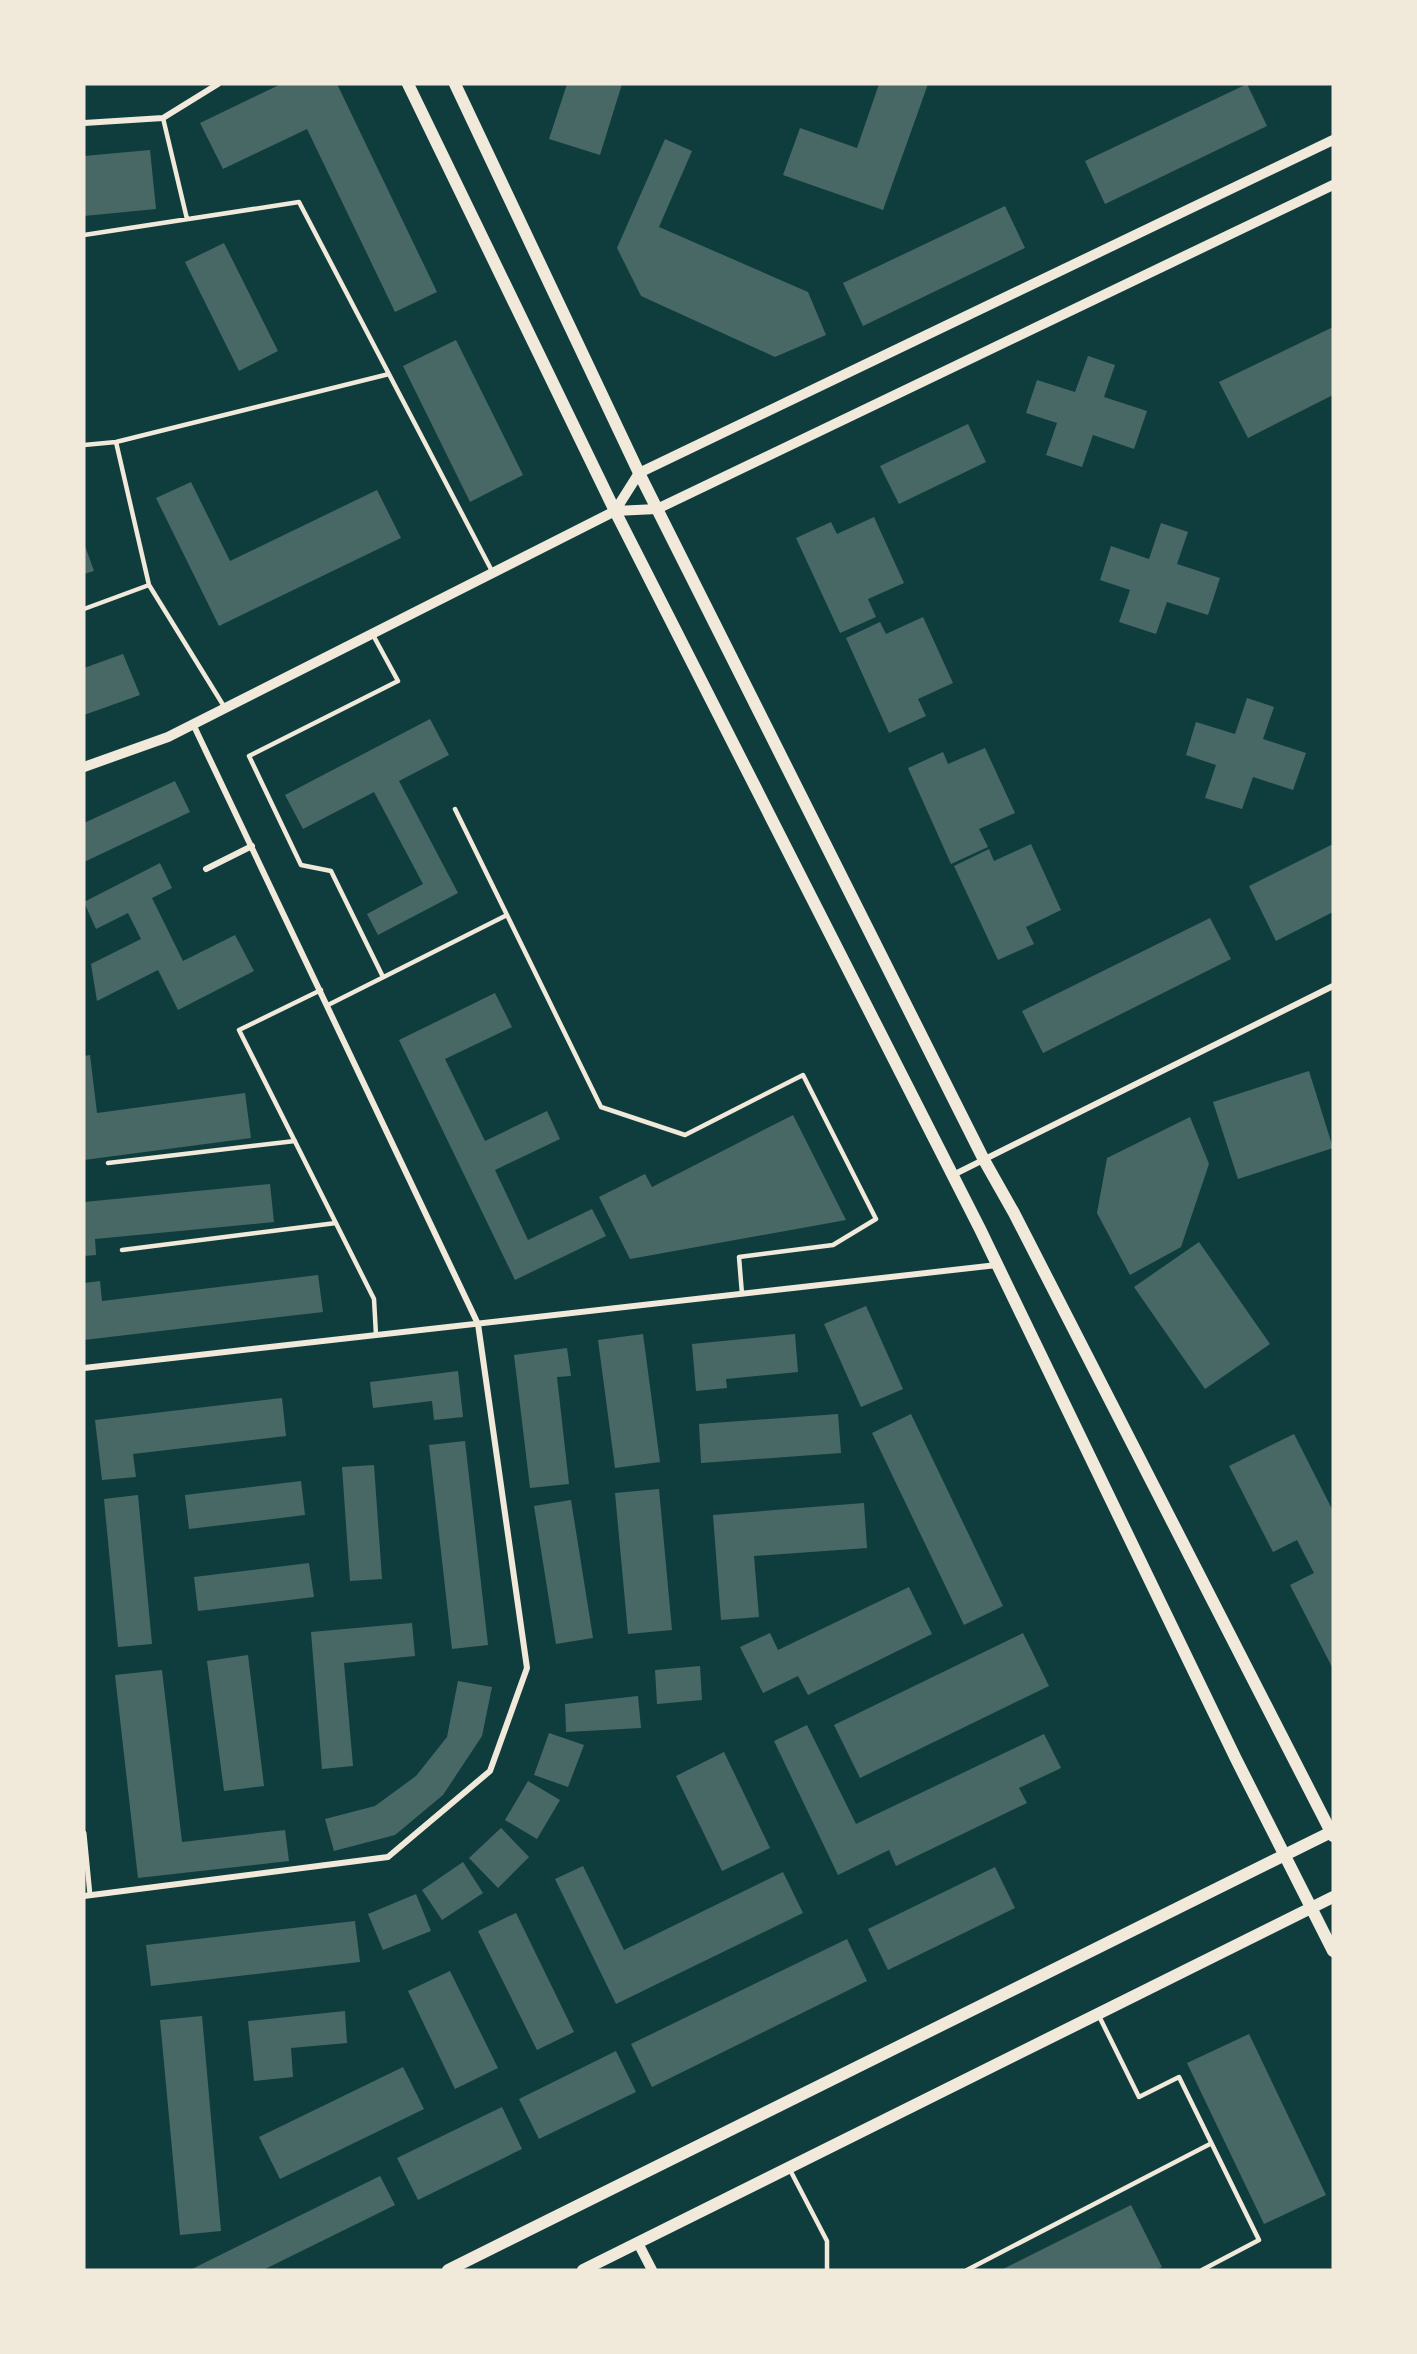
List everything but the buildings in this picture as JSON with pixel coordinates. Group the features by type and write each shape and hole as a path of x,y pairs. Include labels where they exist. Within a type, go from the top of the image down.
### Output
{"main road":[{"path":"408,84 615,511 998,1265 1284,1855 1333,1951"},
{"path":"448,2270 1332,1833 1014,1213 984,1160 657,509 455,84"},
{"path":"584,2270 1333,1897"}],"street":[{"path":"84,123 163,118 218,84"},
{"path":"615,511 639,473 1333,140"},
{"path":"84,767 168,736 193,724 615,511 657,509 1333,185"},
{"path":"84,1833 87,1896 388,1857 490,1771 527,1668 478,1323 193,724"},
{"path":"206,869 252,846"},
{"path":"953,1175 1333,986"},
{"path":"84,1368 998,1265"},
{"path":"638,2243 652,2270"}],"lane":[{"path":"163,118 187,219"},
{"path":"84,235 299,202 492,573"},
{"path":"84,446 116,442 389,374"},
{"path":"116,442 149,585 225,708"},
{"path":"84,609 149,585"},
{"path":"372,634 398,681 249,756 301,865 331,871 383,977"},
{"path":"455,809 602,1107 685,1135 803,1075 876,1219 833,1245 739,1257 742,1294"},
{"path":"328,1005 507,915"},
{"path":"321,990 239,1030 374,1299 375,1335"},
{"path":"108,1164 295,1141"},
{"path":"122,1250 336,1223"},
{"path":"1098,2014 1139,2097 1179,2077 1259,2240 1202,2270"},
{"path":"967,2270 1210,2144"},
{"path":"789,2168 827,2241 827,2270"}]}
